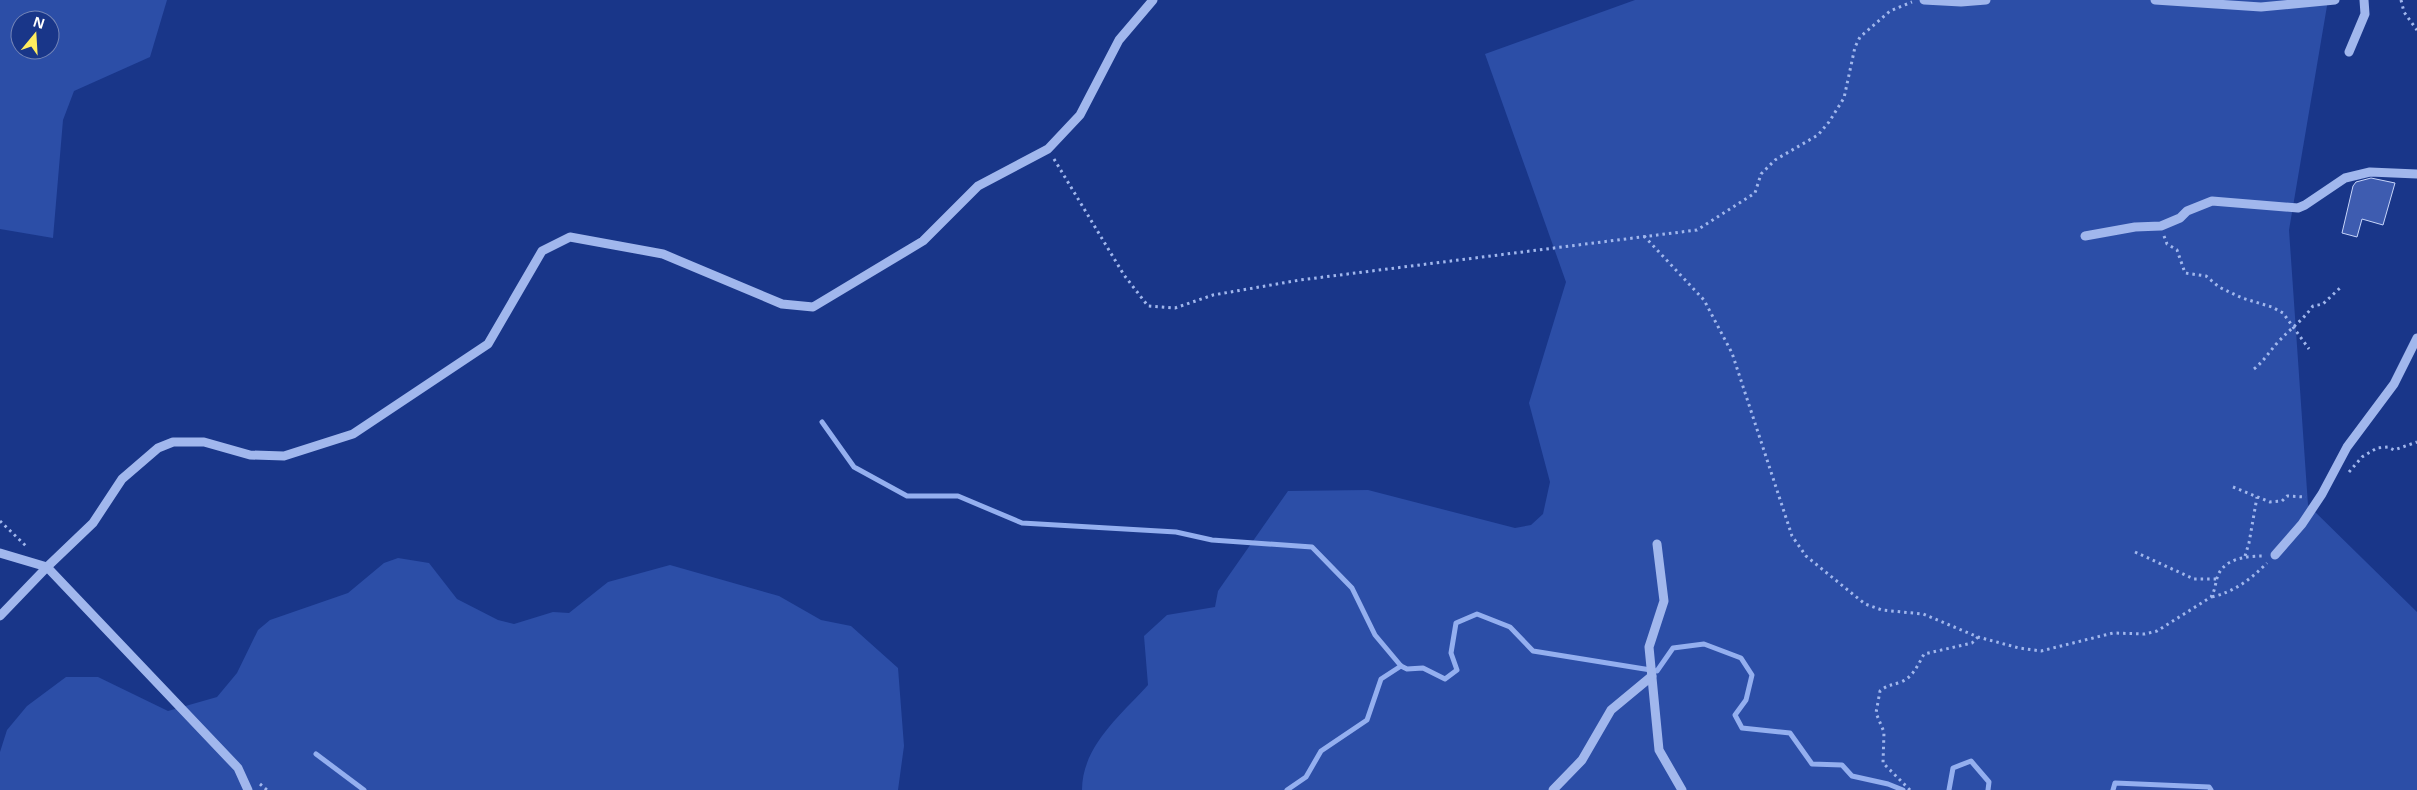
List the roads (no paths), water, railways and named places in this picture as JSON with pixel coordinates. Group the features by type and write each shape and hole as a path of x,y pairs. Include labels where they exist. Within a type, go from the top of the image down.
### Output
{"street":[{"path":"0,616 47,567 93,524 122,480 158,448 173,442 204,442 250,455 284,456 353,434 488,344 542,251 570,237 663,254 782,304 813,306 923,240 978,186 1048,148 1080,115 1119,40 1153,0"},
{"path":"1924,0 1962,2 1986,0"},
{"path":"2155,0 2261,7 2335,0"},
{"path":"2349,52 2365,14 2364,0"},
{"path":"2085,236 2135,227 2160,226 2180,218 2187,211 2212,201 2298,208 2344,178 2370,172 2417,174"},
{"path":"2275,555 2302,524 2322,494 2346,447 2394,384 2417,338"},
{"path":"1657,544 1664,601 1649,647 1659,750 1682,790"},
{"path":"0,553 47,567 238,768 248,790"},
{"path":"1553,790 1582,760 1611,710 1652,676"}],"waterway":[{"path":"822,422 854,467 907,496 958,496 1022,523 1176,532 1212,540 1312,547 1352,588 1375,635 1401,666 1407,669 1423,668 1445,679 1457,670 1451,653 1456,623 1477,614 1510,627 1533,651 1657,671 1673,648 1704,644 1741,658 1752,675 1746,700 1735,715 1742,728 1790,733 1812,764 1842,765 1852,776 1888,784 1903,790"},
{"path":"1287,790 1306,777 1321,751 1367,720 1381,679 1401,666"},
{"path":"316,754 364,790"},
{"path":"1949,790 1953,768 1971,761 1989,782 1988,790"},
{"path":"2113,790 2115,783 2209,787 2211,790"}]}
